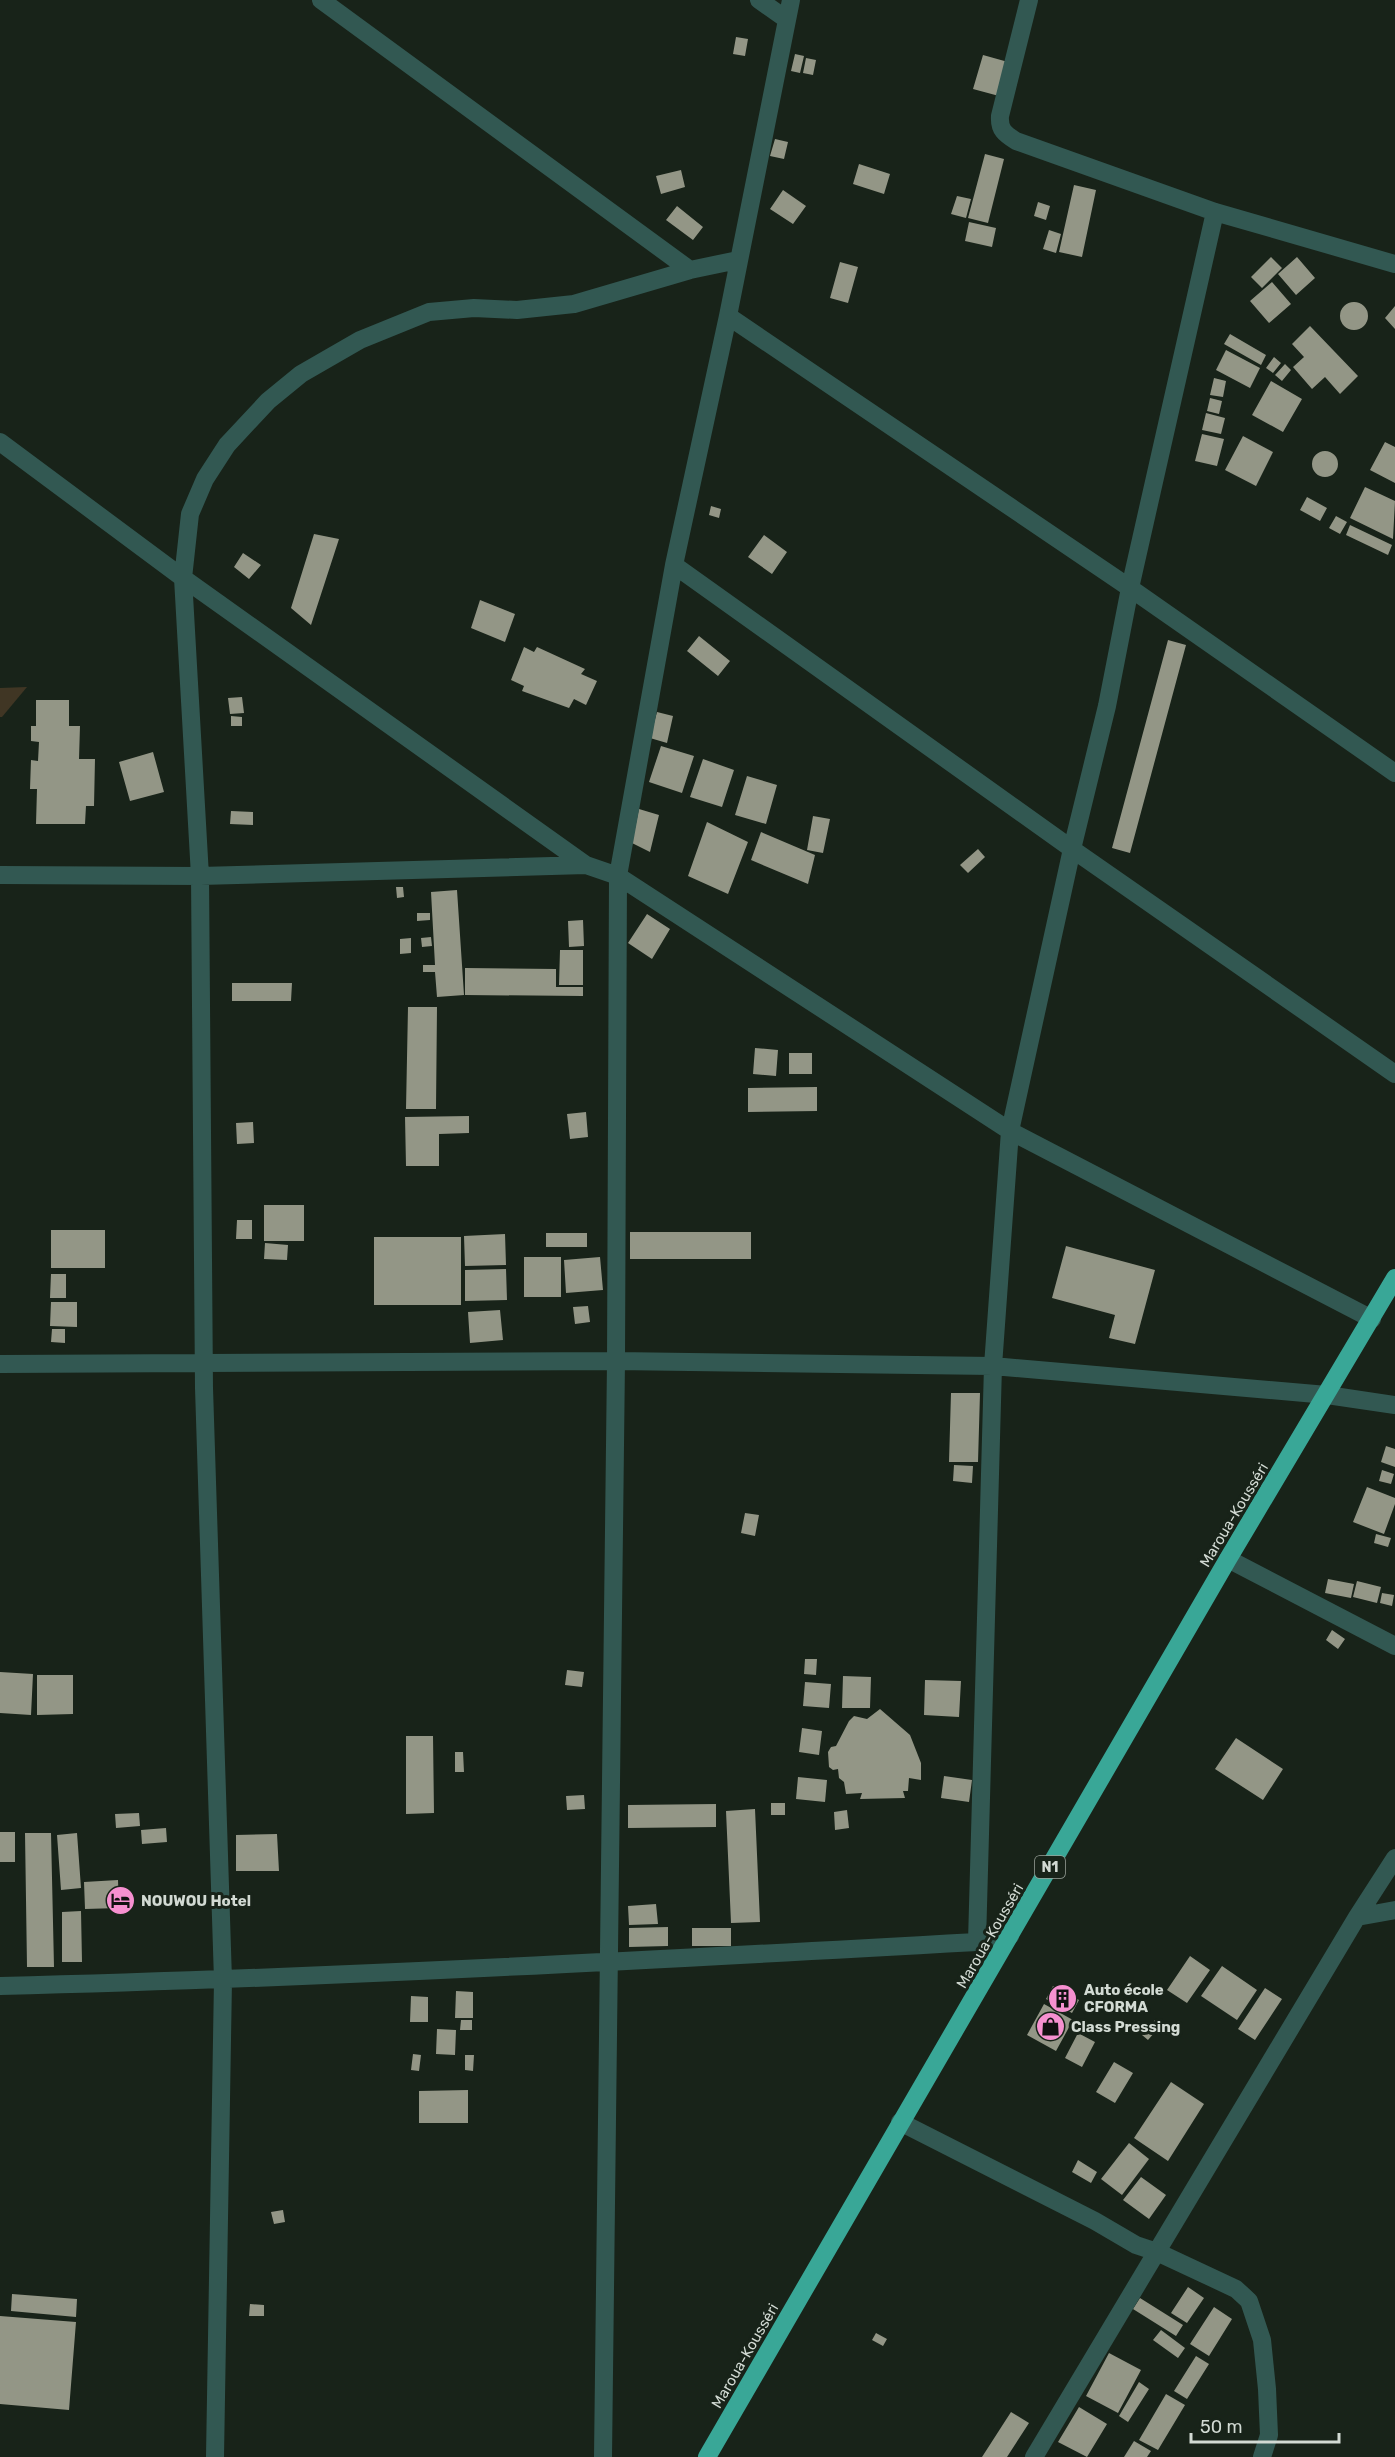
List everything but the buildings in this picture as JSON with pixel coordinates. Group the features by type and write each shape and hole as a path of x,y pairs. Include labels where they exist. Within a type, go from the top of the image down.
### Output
{"highway":[{"name":"Maroua-Kousséri","path":"707,2457 1228,1559 1395,1278"}],"street":[{"path":"759,0 786,19"},
{"path":"603,2457 616,1361 618,876 674,565 728,316 790,0"},
{"path":"1029,0 1000,116 999,126 1004,133 1016,141 1215,212 1395,264"},
{"path":"330,3 690,270"},
{"path":"977,1942 993,1366 1010,1131 1072,849 1107,706 1130,588 1215,212"},
{"path":"215,2457 223,1980 203,1365 200,876 183,578 190,514 205,479 227,446 261,408 302,374 360,340 429,312 474,308 516,310 574,304 690,270 738,260"},
{"path":"728,316 1130,588 1395,773"},
{"path":"0,442 183,578 586,865 618,876 1010,1131 1372,1319"},
{"path":"674,565 1072,849 1395,1074"},
{"path":"0,875 200,876 586,865"},
{"path":"0,1364 203,1365 616,1361 993,1366 1327,1395 1395,1405"},
{"path":"1228,1559 1395,1646"},
{"path":"1034,2457 1357,1917 1395,1858"},
{"path":"1357,1917 1395,1910"},
{"path":"0,1986 223,1980 610,1962 977,1942 1010,1936"},
{"path":"900,2122 1095,2221 1136,2246 1157,2252 1236,2289 1249,2301 1262,2340 1269,2435 1267,2457"},
{"path":"1262,2457 1269,2435"}],"shaded area":[{"path":"27,687 2,717 0,717 0,688"}],"place":[{"name":"NOUWOU Hotel","path":"120,1901"},
{"name":"Auto école CFORMA","path":"1063,1999"},
{"name":"Class Pressing","path":"1050,2027"}]}
